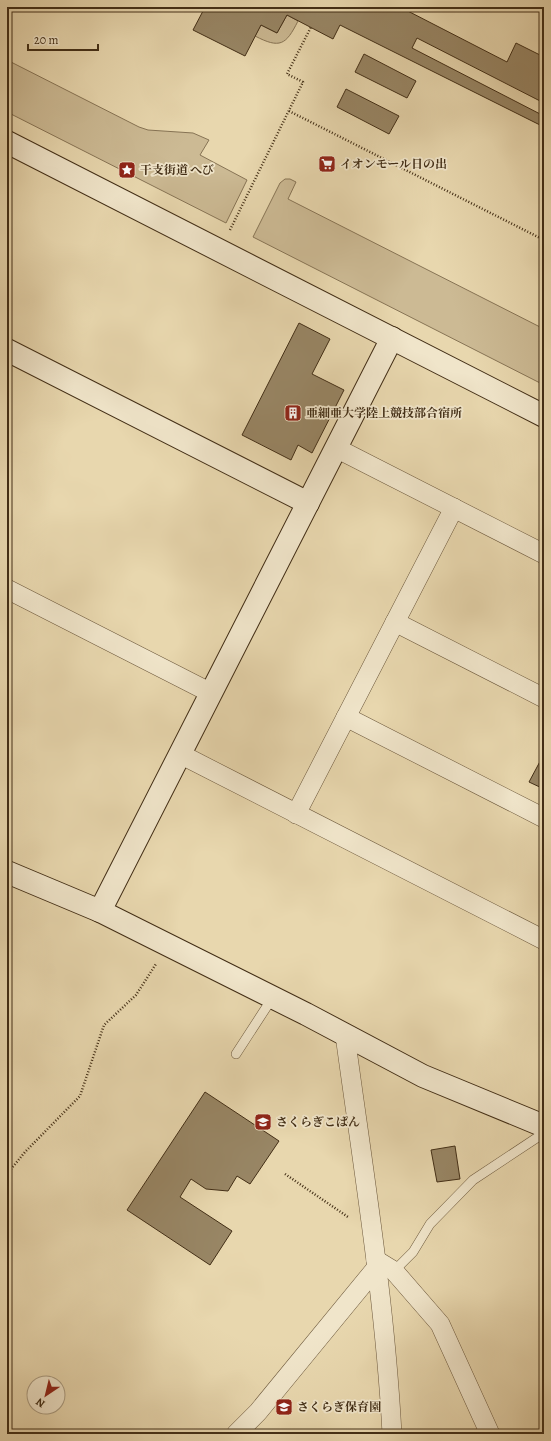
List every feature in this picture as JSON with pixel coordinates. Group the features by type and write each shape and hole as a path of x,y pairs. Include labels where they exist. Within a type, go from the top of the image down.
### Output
{"street":[{"path":"7,142 544,416"},
{"path":"100,911 392,338"},
{"path":"7,350 308,503"},
{"path":"336,448 544,554"},
{"path":"296,814 454,508"},
{"path":"7,589 211,693"},
{"path":"395,622 544,698"},
{"path":"346,717 544,818"},
{"path":"180,754 544,940"},
{"path":"7,872 100,911 273,997 422,1076 544,1126"},
{"path":"345,1035 371,1233 382,1266 392,1434"},
{"path":"236,1434 262,1406 382,1266"},
{"path":"382,1266 440,1324 490,1434"}],"lane":[{"path":"236,1054 273,997"},
{"path":"382,1266 413,1252 430,1224 472,1180 544,1133"}],"path":[{"path":"229,231 303,82 287,74 311,27"},
{"path":"289,111 544,240"},
{"path":"7,1174 25,1152 80,1096 104,1025 136,995 168,945"},
{"path":"285,1174 371,1233"}],"shaded area":[{"path":"287,15 298,21 286,40 271,43 255,36 261,25 277,33"},
{"path":"7,60 139,127 148,130 193,133 209,140 200,155 247,180 226,223 7,112"},
{"path":"285,179 290,179 296,182 288,199 544,329 544,385 253,237 280,183"}],"building":[{"path":"195,7 400,7 507,62 516,43 544,57 544,103 417,38 412,48 544,116 544,127 340,25 333,39 287,15 277,33 261,25 245,56 193,30 203,11"},
{"path":"364,54 416,81 407,98 355,72"},
{"path":"346,89 399,116 389,134 337,107"},
{"name":"亜細亜大学陸上競技部合宿所","path":"299,323 330,339 312,374 344,390 312,453 298,445 291,460 242,435"},
{"path":"544,754 544,789 529,782"},
{"path":"205,1092 279,1141 250,1184 237,1176 228,1191 206,1189 191,1179 180,1197 232,1231 210,1265 127,1210"},
{"path":"455,1146 460,1179 437,1182 431,1150"}],"place":[{"name":"イオンモール日の出","path":"327,164"},
{"name":"干支街道 へび","path":"127,170"},
{"name":"亜細亜大学陸上競技部合宿所","path":"293,413"},
{"name":"さくらぎこぱん","path":"263,1122"},
{"name":"さくらぎ保育園","path":"284,1407"}]}
